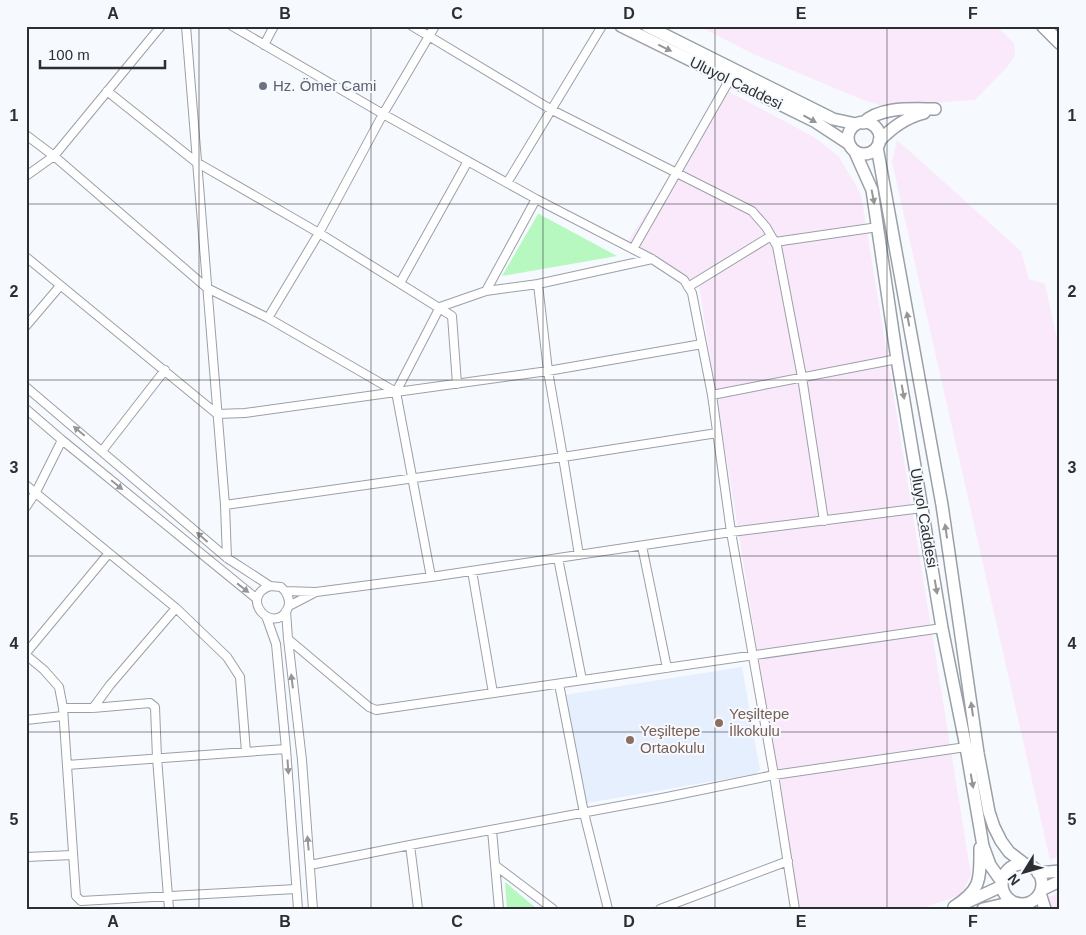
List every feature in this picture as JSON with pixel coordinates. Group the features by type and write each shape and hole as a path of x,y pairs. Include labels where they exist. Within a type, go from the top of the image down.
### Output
{"highway":[{"path":"1043,26 1060,43"}],"main road":[{"name":"Uluyol Caddesi","path":"621,26 814,121 852,148 872,190 897,358 942,628 966,747 982,846 990,865 1002,884"},
{"name":"Uluyol Caddesi","path":"647,26 833,119 859,124"},
{"path":"903,109 935,110 914,115 896,124 878,144 867,154 852,148 848,135 869,117 878,114 903,109"},
{"path":"859,124 868,123 875,128 879,135 878,144"},
{"name":"Uluyol Caddesi","path":"878,144 942,505 978,753 989,812 1000,841 1009,852 1026,865"},
{"path":"952,908 964,901 977,886 982,871 980,834"},
{"path":"1020,905 1005,895 1002,884 1008,870 1020,865 1026,865 1032,868 1041,879 1040,891 1045,909"},
{"path":"1038,874 1060,870"},
{"path":"983,909 1028,903 1034,900 1040,891 1060,881"},
{"path":"952,908 1002,884"}],"street":[{"path":"26,176 54,156 161,26"},
{"path":"186,26 225,505 227,558"},
{"path":"232,26 507,183 652,259 684,280 692,293 712,395 731,532 774,775 795,909"},
{"path":"264,45 274,26"},
{"path":"412,26 552,110 752,211 766,227 773,239 802,377 824,521"},
{"path":"268,318 319,233 435,26"},
{"path":"507,183 602,26"},
{"path":"633,249 730,79"},
{"path":"107,91 196,162 319,233 452,316 457,384"},
{"path":"26,135 54,156 207,288 268,318 396,392"},
{"path":"400,283 468,161"},
{"path":"486,291 536,199"},
{"path":"688,287 773,239 878,226"},
{"path":"26,257 217,414 245,414 548,371 702,344"},
{"path":"431,577 396,392 440,307 486,291 538,284 652,259"},
{"path":"538,284 548,371 579,555"},
{"path":"26,326 60,286"},
{"path":"712,395 897,358"},
{"path":"102,451 165,370"},
{"path":"26,388 227,558 270,586"},
{"path":"26,409 257,599"},
{"path":"225,505 717,433"},
{"path":"26,507 36,492 62,440"},
{"path":"26,485 176,608 227,657 240,677 246,752"},
{"path":"316,592 278,617 273,618 266,616 260,611 257,599 260,591 270,586 276,586 285,591 316,592 431,577 731,532 922,508"},
{"path":"642,546 667,668"},
{"path":"109,553 26,654 44,670 58,687 63,708 76,896 81,901 296,889"},
{"path":"558,558 582,680"},
{"path":"472,571 493,693"},
{"path":"285,591 290,601 288,609 288,639 302,760 313,909"},
{"path":"93,708 110,684 176,608"},
{"path":"266,616 276,644 298,909"},
{"path":"288,639 369,707 376,710 942,628"},
{"path":"559,684 584,813 608,909"},
{"path":"63,708 93,708 150,703 155,707 157,758 169,909"},
{"path":"26,720 63,716"},
{"path":"310,865 774,775 966,747"},
{"path":"67,765 286,749"},
{"path":"492,830 499,909"},
{"path":"410,845 418,909"},
{"path":"26,857 73,855"},
{"path":"660,909 788,861"},
{"path":"496,866 553,909"}],"shaded area":[{"path":"699,26 997,26 1014,43 1015,55 1008,66 975,100 882,106 753,54"},
{"path":"726,90 814,137 839,157 861,194 971,875 961,895 920,909 799,909 699,286 628,241"},
{"path":"897,140 1021,251 1029,279 1045,284 1057,339 1060,342 1060,856 1050,860 892,162"},
{"name":"Yeşiltepe Ortaokulu","path":"742,667 760,770 755,774 581,804 564,695"},
{"path":"1060,892 1060,909 1051,909 1044,899"}],"green space":[{"path":"539,214 617,256 502,276"},
{"path":"505,882 537,909 507,909"}],"place":[{"name":"Hz. Ömer Cami","path":"263,86"},
{"name":"Yeşiltepe İlkokulu","path":"719,723"},
{"name":"Yeşiltepe Ortaokulu","path":"630,740"}]}
